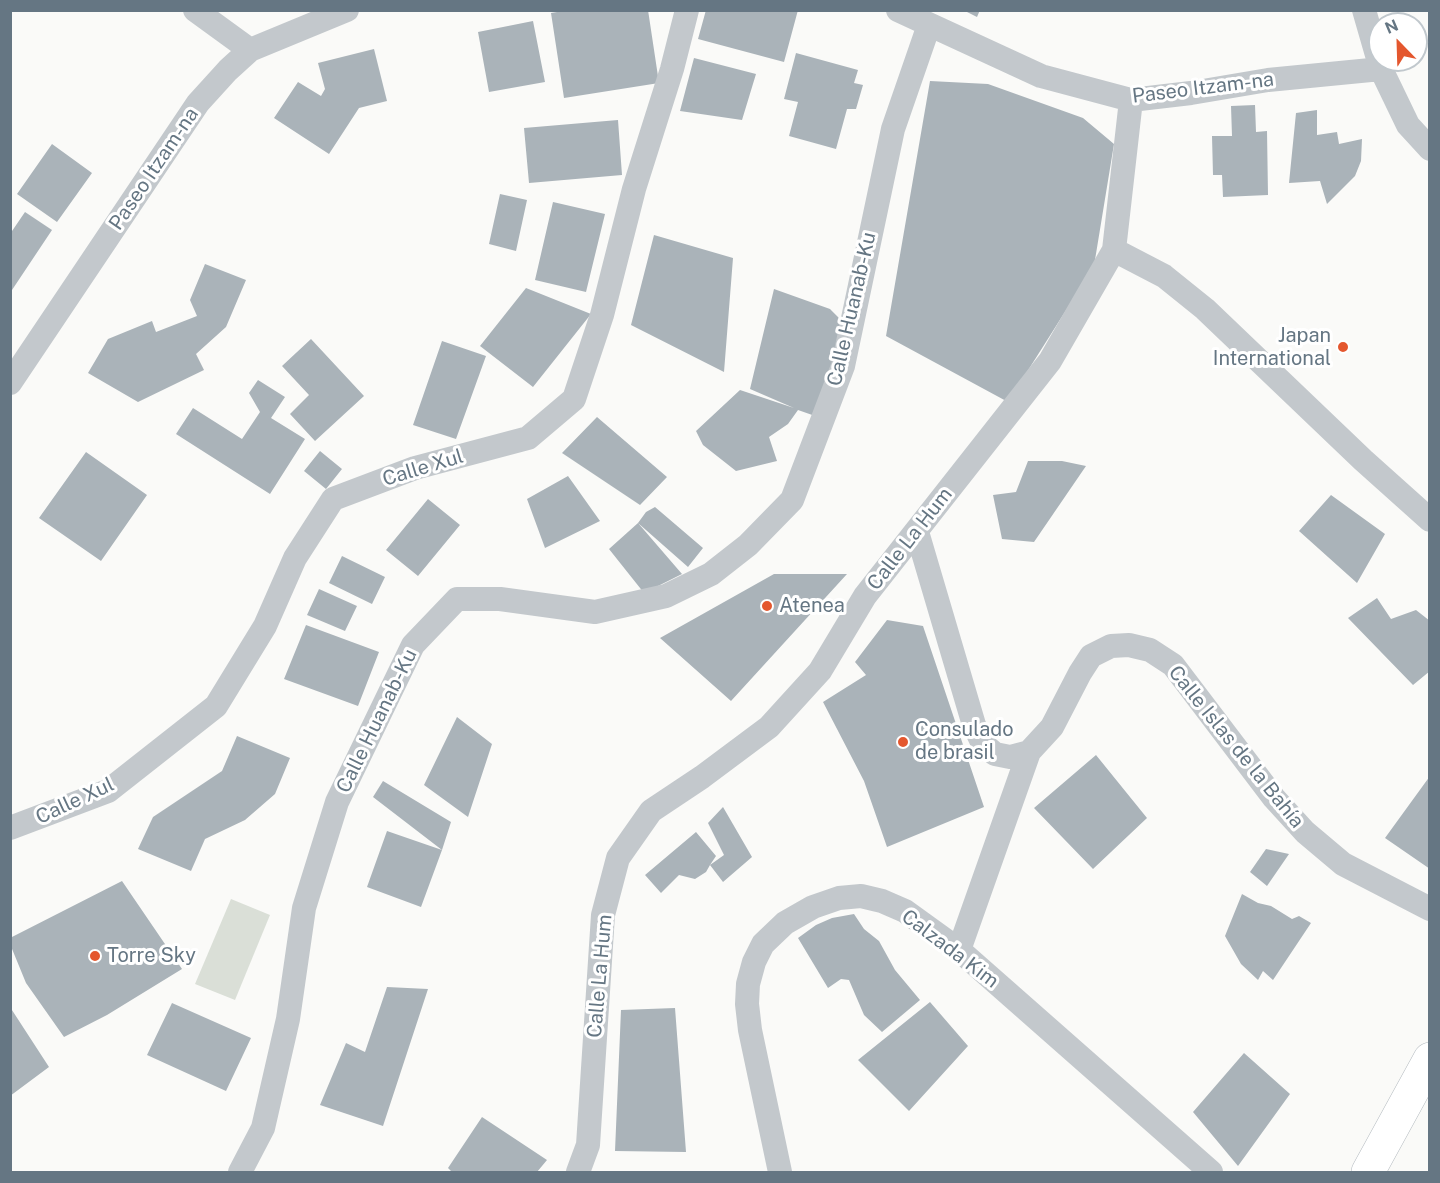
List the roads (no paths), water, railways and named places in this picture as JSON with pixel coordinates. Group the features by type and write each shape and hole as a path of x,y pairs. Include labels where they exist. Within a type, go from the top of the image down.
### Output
{"street":[{"path":"195,10 250,50"},
{"name":"Paseo Itzam-na","path":"10,383 198,103 250,50 347,10"},
{"name":"Calle Xul","path":"10,828 108,790 216,706 265,626 295,558 333,499 415,468 528,438 574,399 602,315 634,189 672,69 687,10"},
{"name":"Paseo Itzam-na","path":"898,10 1041,76 1131,100 1268,80 1368,70"},
{"name":"Calle Huanab-Ku","path":"240,1173 263,1128 288,1019 304,908 337,802 412,645 457,599 500,599 595,612 666,596 711,574 748,545 792,500 843,366 893,129 929,25"},
{"path":"1382,72 1408,125 1430,149"},
{"name":"Calle La Hum","path":"578,1173 588,1145 603,915 618,858 651,811 702,777 769,727 820,670 865,596 1050,361 1114,250 1131,100"},
{"path":"1114,250 1164,276 1205,309 1363,460 1430,520"},
{"path":"917,532 963,693 983,744 996,754 1010,757 1029,752"},
{"name":"Calle Islas de la Bahía","path":"1029,752 1052,727 1091,656 1111,646 1129,645 1150,650 1173,665 1274,798 1305,832 1343,864 1430,909"},
{"path":"959,950 1029,752"},
{"name":"Calzada Kim","path":"780,1173 750,1030 747,1004 748,984 754,962 763,944 785,923 813,907 838,898 861,896 882,901 905,911 959,950 1211,1173"},
{"path":"1368,1173 1430,1059"}],"place":[{"name":"Japan International","path":"1343,347"},
{"name":"Atenea","path":"767,606"},
{"name":"Consulado de brasil","path":"903,742"},
{"name":"Torre Sky","path":"95,956"}]}
